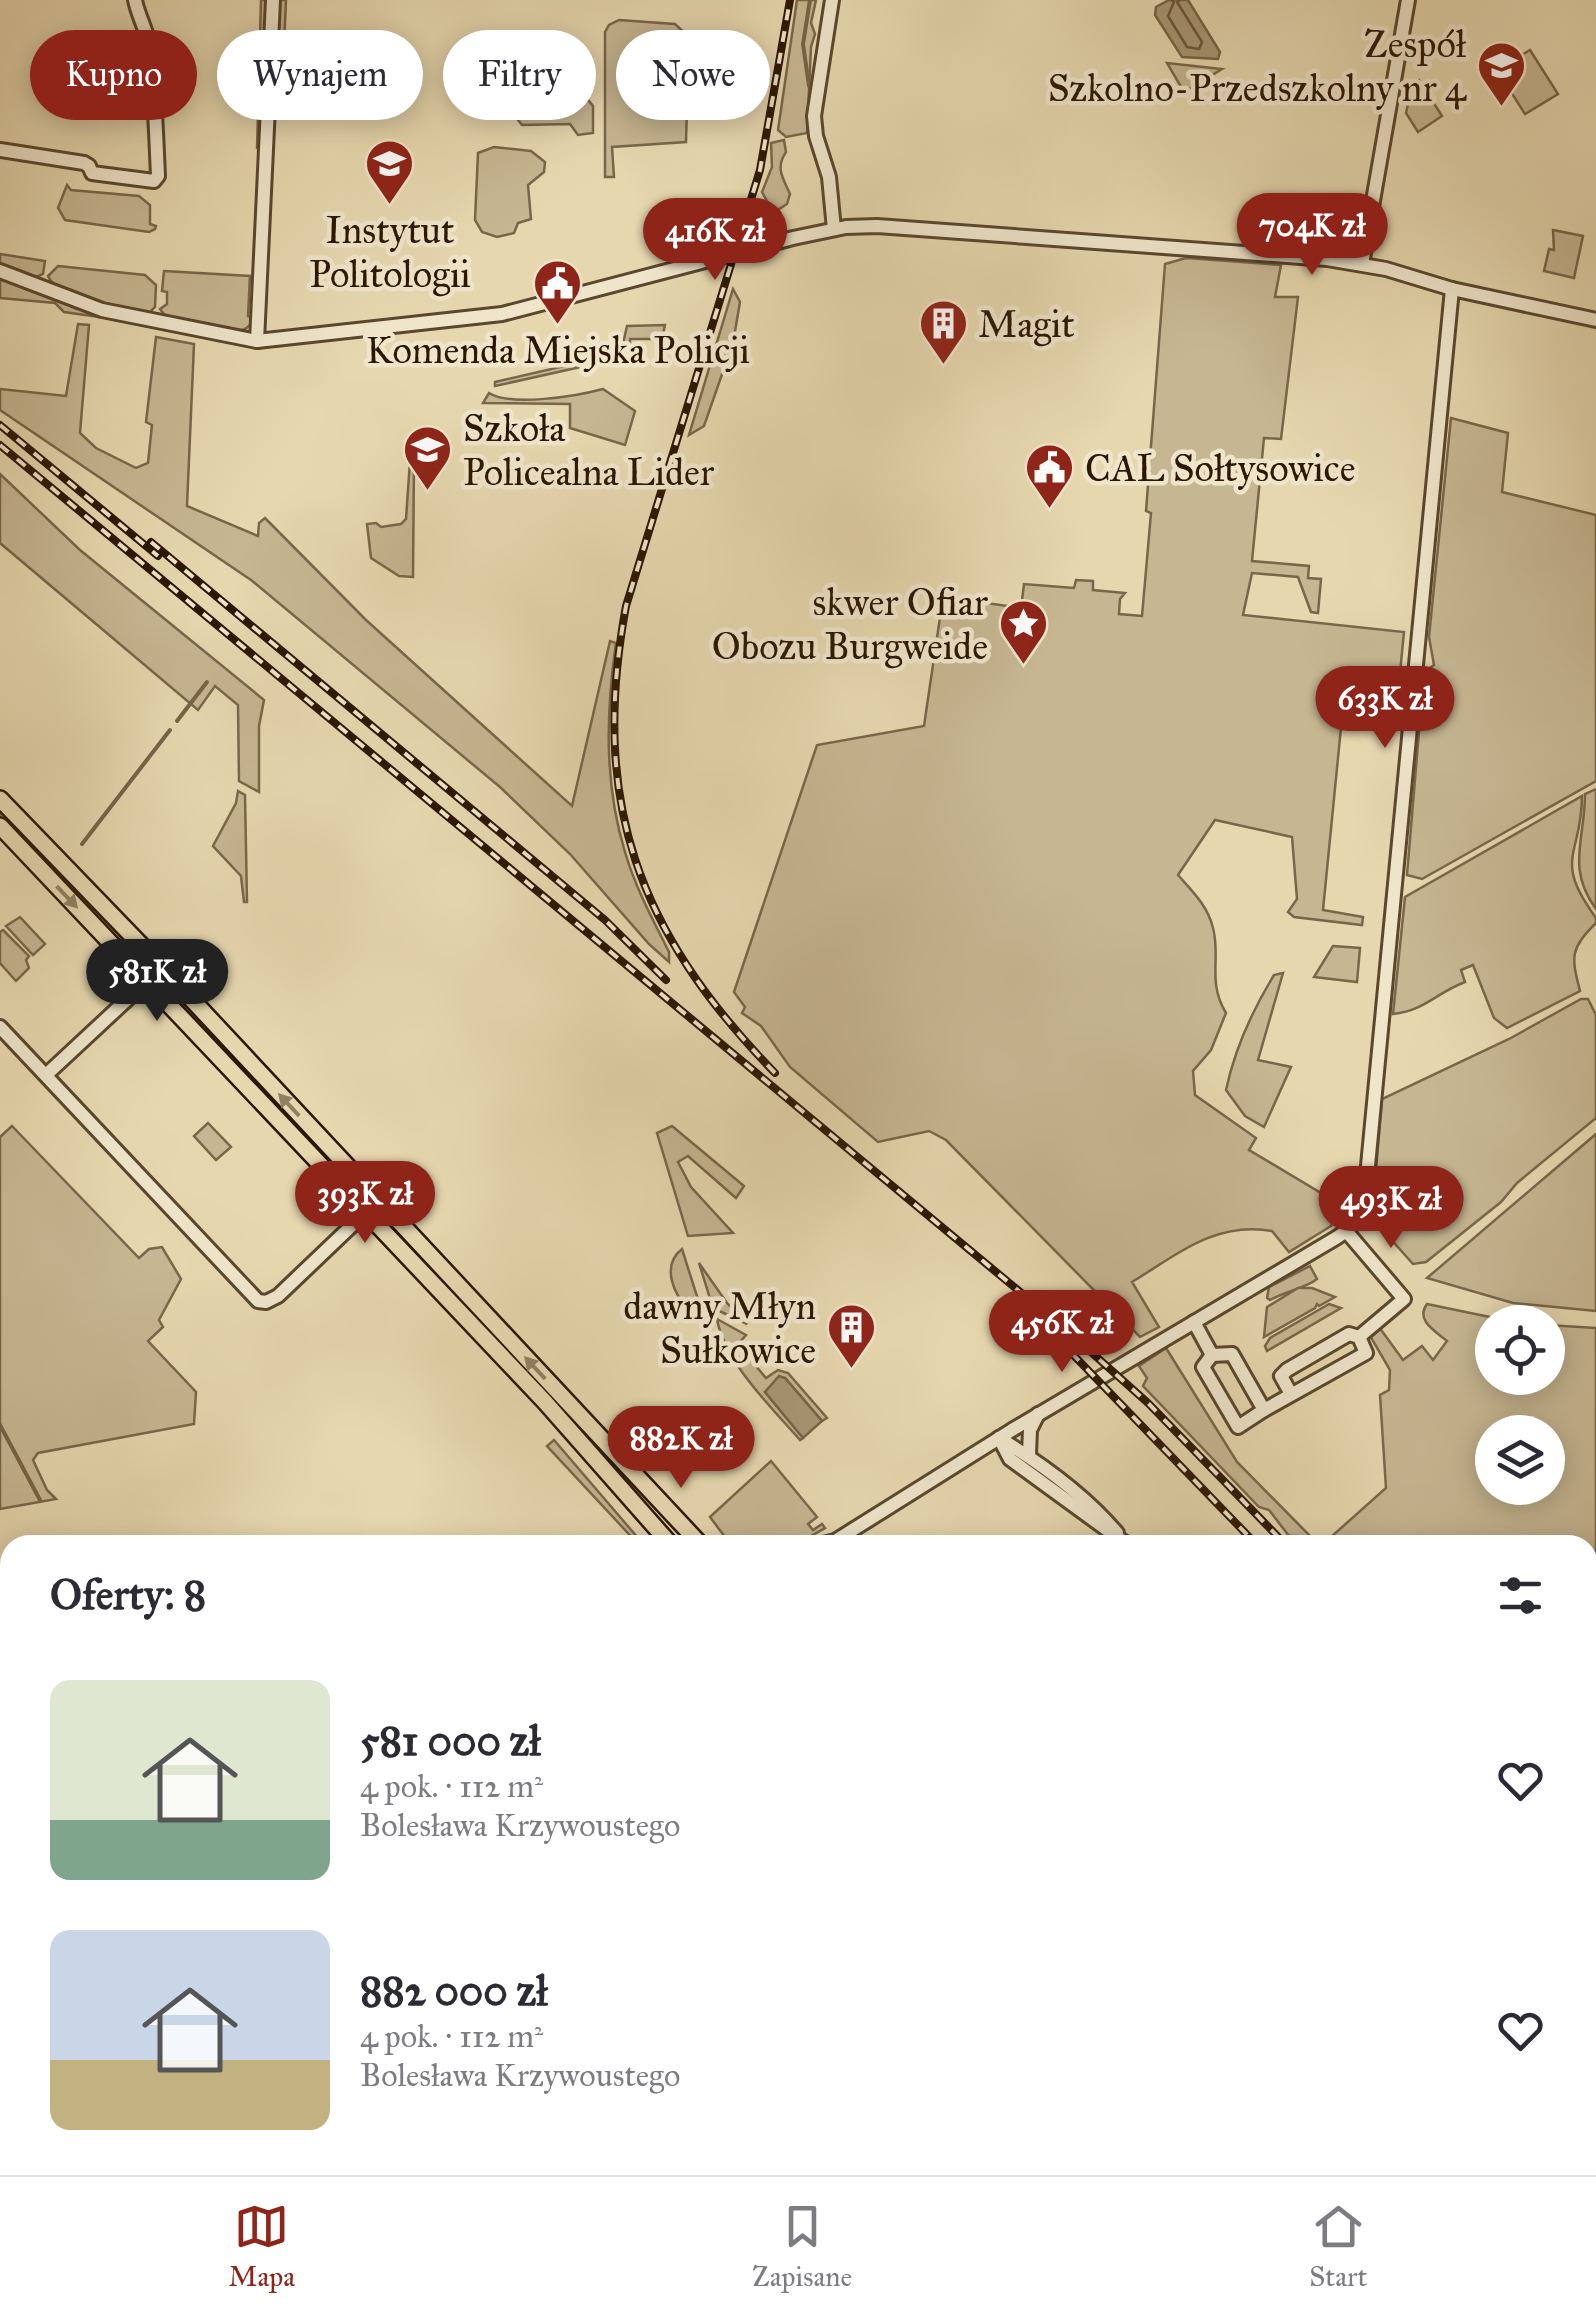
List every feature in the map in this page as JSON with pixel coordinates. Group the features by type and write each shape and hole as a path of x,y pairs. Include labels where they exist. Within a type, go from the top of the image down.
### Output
{"main road":[{"path":"0,799 691,1535"},
{"path":"0,826 551,1409 660,1535"}],"street":[{"path":"0,150 84,163 92,173 154,181 158,176 149,40 138,16 136,0"},
{"path":"257,342 273,0"},
{"path":"832,0 814,116 831,190 834,229"},
{"path":"1362,264 1408,0"},
{"path":"0,271 102,310 257,342 502,314 834,229 877,226 1300,256 1362,264 1452,289 1596,320"},
{"path":"846,1535 1040,1413 1346,1232 1359,1218 1365,1197 1452,289"},
{"path":"46,1075 161,968"},
{"path":"0,1027 258,1301 278,1296 365,1213"},
{"path":"1346,1232 1404,1299 1359,1337"},
{"path":"1194,1322 1212,1354"},
{"path":"1291,1394 1281,1376 1286,1370 1348,1334 1359,1337"},
{"path":"1212,1354 1202,1367 1238,1427 1366,1353 1359,1337"},
{"path":"1212,1354 1232,1354 1264,1410"},
{"path":"1029,1454 1030,1430 1040,1413"},
{"path":"999,1438 1029,1454 1119,1535"},
{"path":"999,1438 1010,1459"},
{"path":"971,1457 984,1454 1010,1459 1114,1535"}],"shaded area":[{"path":"261,0 268,0 267,30 260,30"},
{"path":"277,0 286,0 285,30 276,30"},
{"path":"797,0 816,0 811,23 815,34 807,133 786,137 778,130"},
{"path":"619,20 675,24 681,30 616,30 616,120 687,120 686,142 612,147 614,177 605,177 605,32"},
{"path":"1530,50 1558,94 1525,114 1497,70"},
{"path":"1167,63 1222,69 1184,92"},
{"path":"1419,80 1442,116 1418,132 1406,113 1412,85"},
{"path":"258,120 263,120 262,139 257,149"},
{"path":"518,120 593,120 593,133 578,135 570,124 522,125"},
{"path":"784,140 786,152 781,168 790,194 787,204 773,213 767,230 758,231 754,226 768,203 762,192 772,167 771,143"},
{"path":"494,147 531,151 545,162 544,172 528,185 531,219 518,223 514,233 497,237 482,232 475,220 478,153"},
{"path":"67,185 71,190 139,196 150,205 150,224 155,229 149,232 65,220 58,208"},
{"path":"1553,230 1583,236 1574,278 1544,271 1549,249 1554,250"},
{"path":"0,254 45,261 43,274 34,278 0,266"},
{"path":"1186,258 1281,265 1275,297 1298,297 1281,439 1264,438 1252,561 1309,566 1308,578 1321,579 1318,613 1311,612 1298,577 1252,573 1243,615 1404,632 1399,683 1346,677 1323,910 1363,917 1362,925 1294,917 1288,912 1297,899 1292,837 1215,820 1178,875 1211,920 1217,991 1226,1013 1211,1050 1193,1071 1195,1095 1256,1138 1249,1150 1341,1205 1331,1226 1289,1252 1272,1231 1233,1231 1198,1242 1132,1282 1159,1327 1140,1337 946,1140 929,1131 878,1142 790,1067 761,1026 742,1013 745,1007 734,992 817,745 924,726 943,597 1021,608 1024,584 1074,588 1076,580 1093,581 1093,590 1125,593 1120,599 1119,614 1142,616 1165,264"},
{"path":"58,266 145,275 156,285 155,307 148,314 78,297 54,284 48,276"},
{"path":"164,271 250,276 248,316 254,318 249,326 235,331 168,319 160,309 167,304 167,292 162,291"},
{"path":"0,278 106,318 64,312 55,303 0,298"},
{"path":"733,289 740,302 733,343 704,426 689,435"},
{"path":"78,324 89,325 80,433 96,448 136,468 148,463 152,425 146,422 156,337 194,344 187,506 258,536 259,523 265,518 366,620 572,806 610,641 616,643 609,722 613,801 629,865 669,952 669,962 570,854 500,787 251,580 0,410 0,389 66,396"},
{"path":"665,325 662,339 630,339 630,356 495,386 495,382 621,353 627,326"},
{"path":"603,389 635,411 625,445 570,428 570,404 483,403 489,393 528,400"},
{"path":"1451,418 1508,433 1502,492 1596,515 1596,781 1422,879 1407,875 1424,672 1434,665 1429,637"},
{"path":"410,461 414,462 413,577 399,576 371,558 367,524 381,527 401,524 406,519"},
{"path":"0,474 80,550 264,700 259,726 259,792 239,781 238,705 215,686 198,710 0,543"},
{"path":"1596,789 1596,909 1582,880 1579,853 1585,794"},
{"path":"238,791 245,795 247,902 241,876 213,846 236,803"},
{"path":"1582,796 1572,869 1596,923 1575,954 1580,991 1507,1028 1494,1018 1473,965 1461,970 1465,982 1414,1009 1393,1014 1405,897"},
{"path":"0,808 129,942 124,948 0,817"},
{"path":"20,917 45,944 33,955 6,926"},
{"path":"3,930 29,956 29,968 16,981 0,963"},
{"path":"1333,946 1360,948 1357,982 1314,977"},
{"path":"1283,973 1258,1060 1291,1067 1264,1127 1245,1116 1226,1090 1252,1016 1274,975"},
{"path":"161,986 267,1092 583,1429 558,1406"},
{"path":"1581,999 1588,999 1596,1015 1596,1118 1426,1262 1413,1264 1372,1218 1382,1099 1509,1039"},
{"path":"208,1123 231,1147 216,1160 194,1136"},
{"path":"12,1126 139,1258 149,1249 162,1247 181,1279 159,1320 163,1327 148,1341 196,1392 194,1424 38,1453 33,1460 47,1490 56,1499 0,1509 0,1137"},
{"path":"672,1126 744,1186 736,1198 688,1156 678,1162 691,1187 733,1233 688,1236 657,1133"},
{"path":"1596,1134 1596,1311 1513,1303 1427,1278"},
{"path":"682,1249 701,1309 690,1310 672,1280 672,1263"},
{"path":"699,1263 727,1303 747,1324 713,1308"},
{"path":"1310,1266 1317,1279 1267,1298 1269,1287"},
{"path":"1298,1288 1312,1288 1335,1297 1264,1337 1267,1307"},
{"path":"1329,1304 1341,1308 1267,1351 1265,1346 1270,1338"},
{"path":"1427,1304 1475,1314 1475,1395 1565,1395 1565,1326 1596,1328 1596,1535 1333,1535 1386,1488 1380,1395 1389,1390 1390,1370 1369,1334 1379,1327 1403,1360 1422,1346 1433,1360 1447,1341 1425,1320"},
{"path":"717,1319 746,1335 733,1350 743,1363 750,1359 766,1378 778,1370 788,1373 827,1418 822,1421 785,1378 765,1392 803,1438 800,1440 739,1367 721,1335"},
{"path":"1166,1348 1237,1462 1309,1535 1288,1535 1269,1510 1259,1507 1143,1386 1147,1378 1139,1366"},
{"path":"554,1440 635,1535 630,1535 547,1446"},
{"path":"771,1461 817,1517 808,1524 813,1530 822,1524 825,1528 813,1535 724,1535 710,1517"}],"water":[{"path":"1169,0 1188,0 1220,52 1218,59 1182,57 1155,15 1156,7"},
{"path":"779,1376 822,1421 803,1438 765,1392"}],"waterway":[{"path":"809,86 803,44 810,0"},
{"path":"177,721 207,682"},
{"path":"82,844 170,730"},
{"path":"0,1425 40,1500"}],"railway":[{"path":"775,1073 688,968 658,915 635,860 621,802 615,742 616,677 626,606 760,170 790,0"},
{"path":"0,425 158,556"},
{"path":"0,445 1072,1335 1148,1403 1276,1535"},
{"path":"151,542 605,920 666,980"},
{"path":"1056,1337 1247,1535"}],"place":[{"name":"Zespół Szkolno-Przedszkolny nr 4","path":"1501,108"},
{"name":"Instytut Politologii","path":"390,206"},
{"name":"Komenda Miejska Policji","path":"558,326"},
{"name":"Magit","path":"943,366"},
{"name":"Szkoła Policealna Lider","path":"428,492"},
{"name":"CAL Sołtysowice","path":"1050,510"},
{"name":"skwer Ofiar Obozu Burgweide","path":"1023,666"},
{"name":"dawny Młyn Sułkowice","path":"851,1370"}]}
